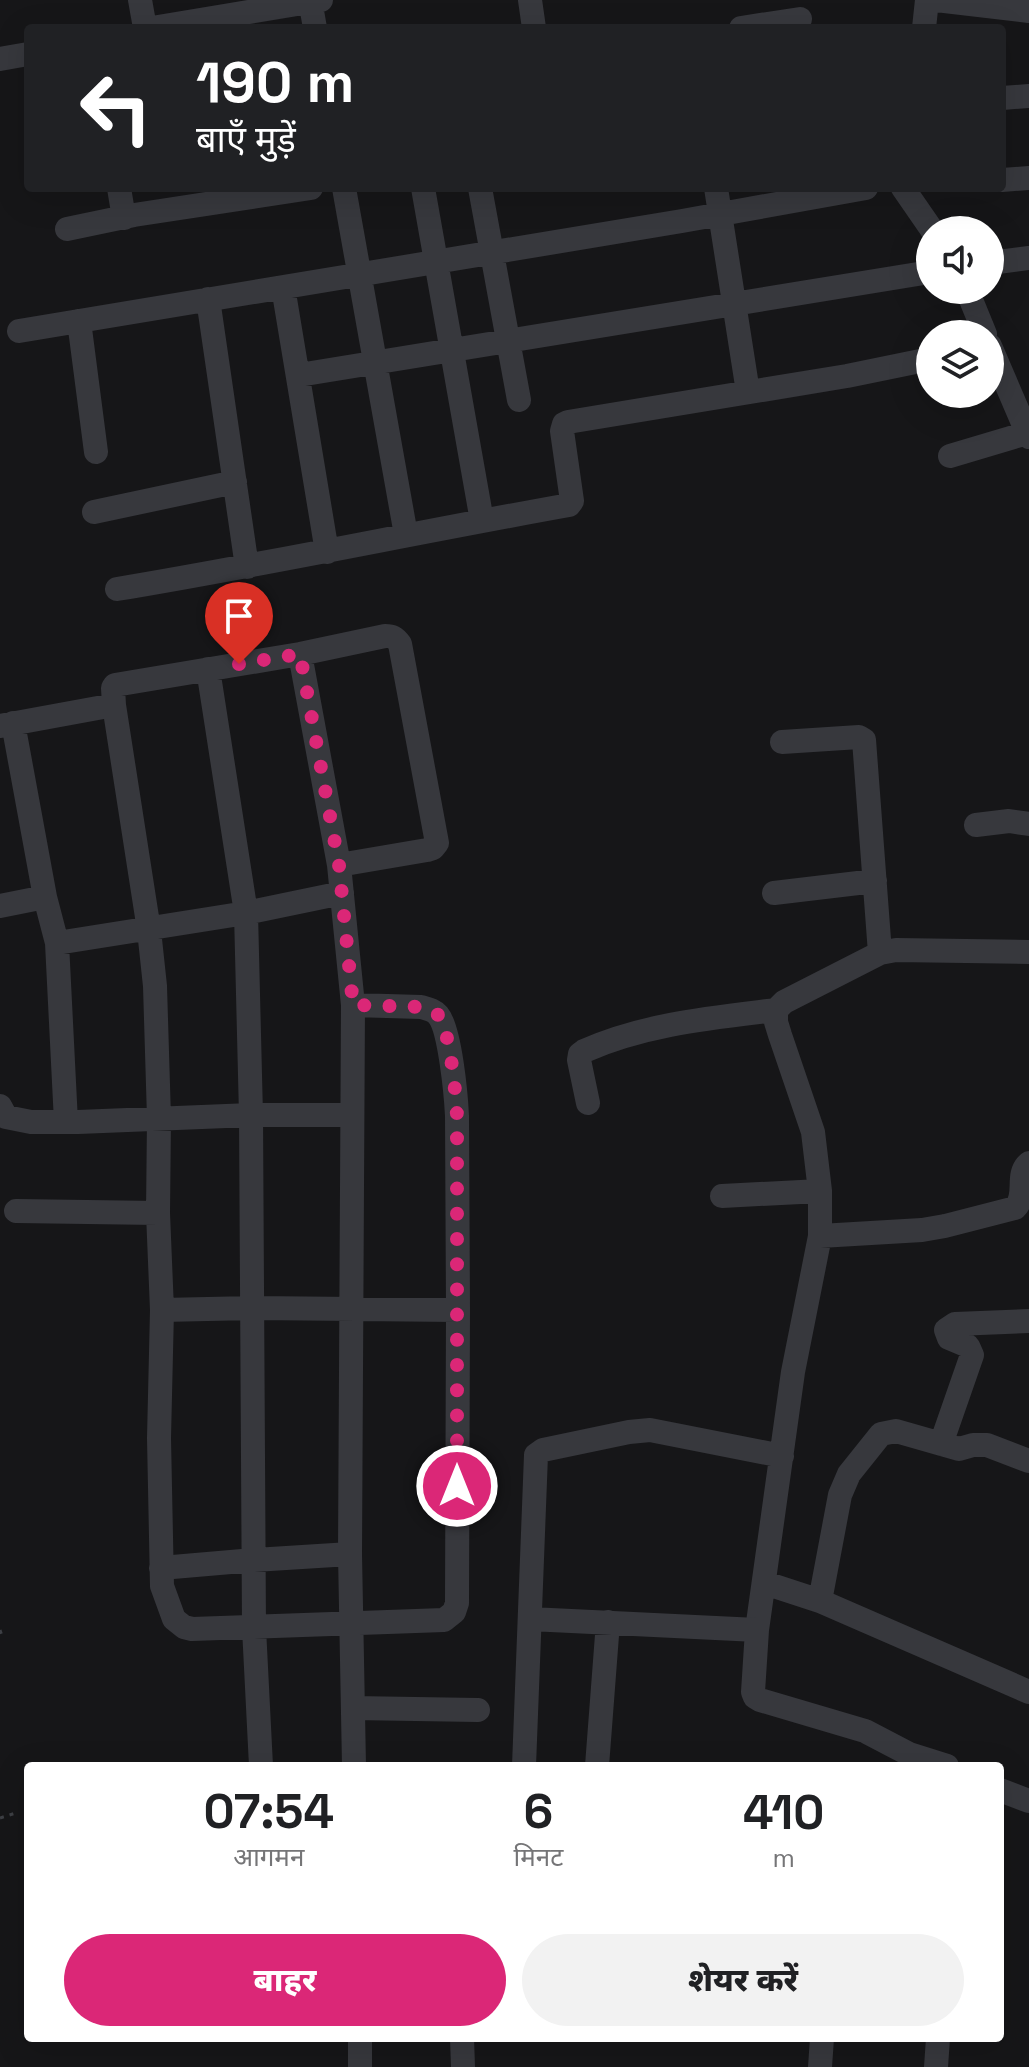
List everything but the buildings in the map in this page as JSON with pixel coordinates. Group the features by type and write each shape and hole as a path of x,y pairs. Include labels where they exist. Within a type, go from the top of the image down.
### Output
{"street":[{"path":"140,0 153,24"},
{"path":"170,24 234,7 314,0 315,24"},
{"path":"530,0 533,24"},
{"path":"924,24 927,0"},
{"path":"936,0 1029,11"},
{"path":"760,24 798,16"},
{"path":"0,59 24,55"},
{"path":"1006,98 1029,96"},
{"path":"1006,180 1029,178"},
{"path":"120,192 124,218"},
{"path":"67,229 286,192"},
{"path":"345,192 406,535"},
{"path":"424,192 482,521"},
{"path":"481,192 519,400"},
{"path":"717,192 748,392"},
{"path":"19,331 844,192"},
{"path":"906,192 922,216"},
{"path":"1004,261 1029,258"},
{"path":"299,375 916,274"},
{"path":"283,287 327,552"},
{"path":"208,299 247,567"},
{"path":"79,321 96,452"},
{"path":"117,589 571,504 562,431 568,422 916,362"},
{"path":"950,456 1028,435 1004,379"},
{"path":"94,512 235,482"},
{"path":"339,865 427,850 437,843 397,639 385,636 300,654 119,683 113,688 155,986 162,1310 159,1438 162,1586 170,1612 178,1623 192,1629 444,1620 451,1616 457,1603 457,1116 444,1025 438,1014 421,1007 353,1005"},
{"path":"300,654 339,865 353,1005 350,1554 354,1762"},
{"path":"208,669 246,913 251,1115 254,1628 261,1762"},
{"path":"66,1122 57,943 7,725 114,705"},
{"path":"782,742 859,737 864,740 880,953"},
{"path":"976,825 1009,821 1029,824"},
{"path":"774,893 875,881"},
{"path":"57,943 246,913 342,893"},
{"path":"0,906 45,897"},
{"path":"588,1103 579,1060 584,1051 647,1029 776,1010 784,1002 880,953 896,950 1029,952"},
{"path":"776,1010 776,1022 813,1132 820,1191 820,1236 793,1372 757,1630 755,1697 865,1731 909,1754 934,1762"},
{"path":"0,1106 11,1120 66,1122 251,1115 352,1115"},
{"path":"820,1236 922,1230 1015,1208 1022,1200 1022,1171 1029,1163"},
{"path":"722,1196 820,1191"},
{"path":"16,1211 158,1213"},
{"path":"162,1310 458,1310"},
{"path":"941,1444 972,1355 968,1346 949,1338 946,1330 955,1324 1029,1321"},
{"path":"524,1762 534,1460 538,1452 650,1430 782,1456"},
{"path":"820,1601 840,1495 849,1474 875,1441 887,1432 896,1431 959,1449 987,1445 1029,1461"},
{"path":"161,1568 350,1554"},
{"path":"765,1583 820,1601 1029,1692"},
{"path":"530,1619 757,1630"},
{"path":"597,1762 608,1622"},
{"path":"353,1708 478,1710"},
{"path":"1004,1792 1029,1801"},
{"path":"360,2042 360,2067"},
{"path":"462,2042 463,2067"},
{"path":"820,2067 822,2042"},
{"path":"936,2067 938,2042"}],"path":[{"path":"0,1630 3,1639"},
{"path":"0,1818 19,1812"}],"route":[{"path":"239,664 300,654 339,865 353,1005 421,1007 438,1014 444,1025 457,1116 457,1486"}]}
